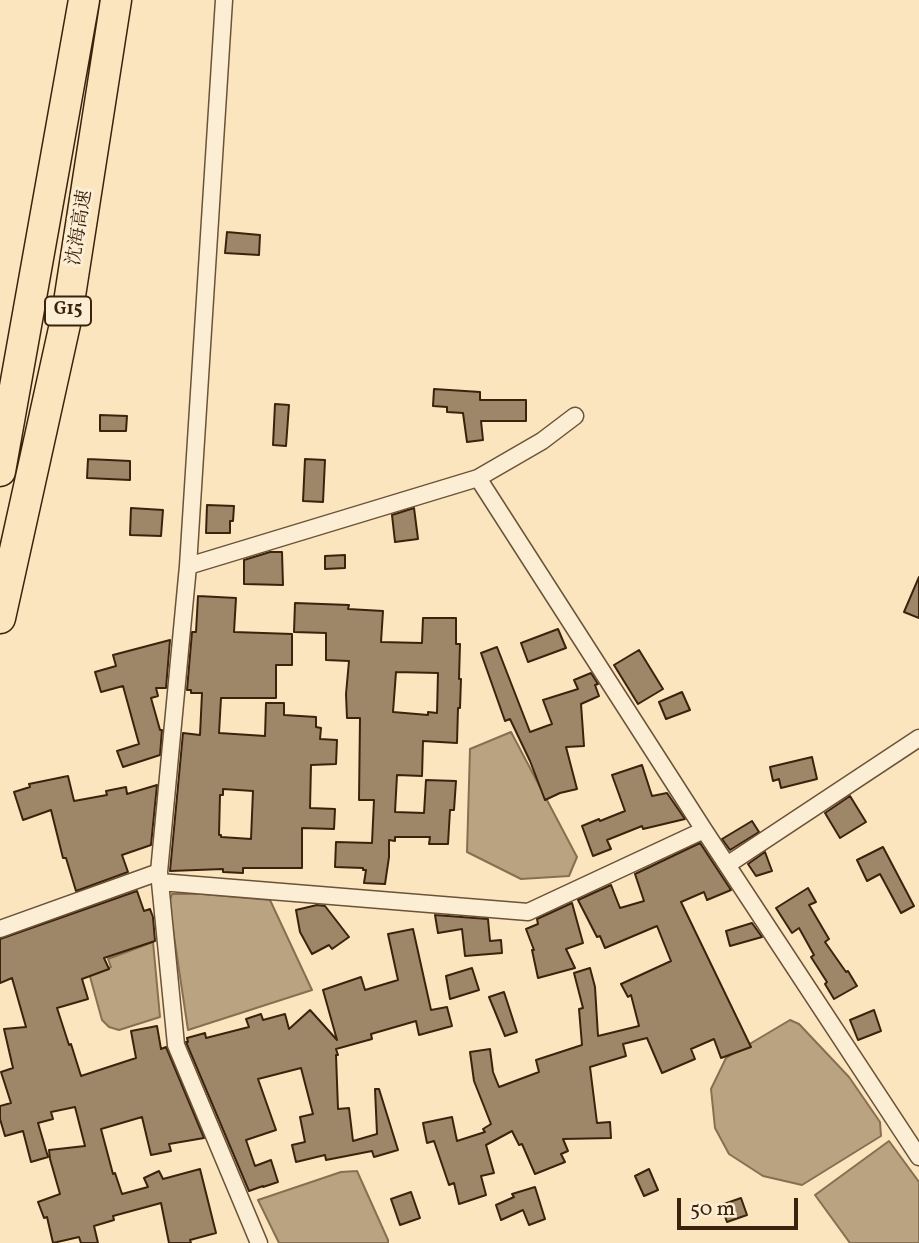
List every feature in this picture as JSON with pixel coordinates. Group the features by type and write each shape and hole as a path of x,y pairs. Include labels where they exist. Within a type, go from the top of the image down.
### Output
{"highway":[{"name":"沈海高速","path":"0,471 84,0"},
{"name":"沈海高速","path":"0,618 67,315 116,0"}],"street":[{"path":"224,0 188,566 159,877 176,1045 259,1243"},
{"path":"188,566 478,478 542,440 575,416"},
{"path":"478,478 704,830 919,1157"},
{"path":"727,865 919,738"},
{"path":"0,929 159,877 527,912 704,830"}],"shaded area":[{"path":"511,732 577,857 569,876 521,879 467,852 470,749"},
{"path":"172,894 270,900 312,990 188,1030 169,903"},
{"path":"153,942 160,1017 119,1030 109,1027 102,1020 89,973 111,967 108,959"},
{"path":"790,1020 799,1024 849,1077 880,1122 881,1136 802,1185 763,1176 729,1154 715,1128 711,1089 726,1058"},
{"path":"889,1141 919,1182 919,1243 850,1243 815,1195"},
{"path":"357,1171 388,1243 279,1243 258,1200 341,1172"}],"building":[{"path":"227,232 260,235 259,255 225,253"},
{"path":"434,389 480,392 480,400 526,400 526,421 481,421 483,440 467,442 463,413 447,412 447,407 433,406"},
{"path":"275,404 289,405 286,446 273,445"},
{"path":"100,415 127,416 126,431 100,431"},
{"path":"88,459 130,461 130,480 87,478"},
{"path":"305,459 325,460 323,502 303,501"},
{"path":"207,505 234,506 230,533 206,533"},
{"path":"131,508 163,510 161,536 130,535"},
{"path":"414,508 418,539 395,542 392,515"},
{"path":"270,552 282,552 283,585 244,584 244,560"},
{"path":"345,555 345,568 325,569 325,556"},
{"path":"919,577 919,618 904,612"},
{"path":"198,596 236,598 234,632 292,634 292,665 276,665 276,698 221,698 219,733 265,736 266,703 284,703 284,715 316,717 316,727 321,728 320,739 337,740 336,764 311,765 310,808 335,809 334,829 302,828 302,868 243,868 243,873 223,872 223,869 170,871 183,733 200,735 202,693 191,693 191,690 187,690 192,632 196,632","holes":["223,789 253,791 251,839 221,837 220,795 223,795"]},
{"path":"295,603 349,605 348,609 383,611 381,642 422,643 423,618 456,618 456,644 460,644 461,679 457,743 423,741 422,776 397,775 395,812 424,813 426,780 456,781 454,810 450,810 448,844 429,844 430,837 395,837 395,841 389,840 385,884 364,883 366,870 363,868 335,867 336,842 372,843 374,800 359,800 360,718 347,718 349,661 326,660 326,633 294,632","holes":["396,672 438,673 437,713 428,712 428,715 393,712"]},
{"path":"558,629 566,648 528,662 521,643"},
{"path":"170,640 166,688 156,688 158,696 151,698 162,730 160,755 123,767 117,751 139,744 123,686 101,692 95,672 116,666 113,655"},
{"path":"497,647 530,732 552,724 543,700 578,689 574,680 591,673 598,684 595,685 599,696 581,704 584,746 566,747 577,789 545,800 510,719 505,721 481,653"},
{"path":"639,650 663,689 638,704 614,665"},
{"path":"682,692 690,710 666,719 659,702"},
{"path":"812,757 817,779 781,788 779,779 773,781 770,767"},
{"path":"642,765 652,796 667,793 685,819 643,829 642,826 607,840 611,849 593,856 582,826 625,811 612,775"},
{"path":"68,776 74,801 107,795 106,791 126,787 127,794 157,785 151,845 122,855 128,872 76,891 66,858 63,858 51,810 23,820 14,792 30,787 29,784"},
{"path":"850,796 866,822 840,838 825,813"},
{"path":"752,821 759,832 730,850 722,839"},
{"path":"700,843 731,890 707,900 704,892 681,902 751,1047 721,1058 714,1039 691,1049 695,1059 662,1073 647,1038 623,1044 626,1056 590,1067 597,1123 610,1122 611,1138 563,1139 568,1151 561,1154 565,1162 535,1174 522,1144 519,1145 512,1131 486,1145 494,1173 481,1176 486,1195 459,1204 454,1183 449,1185 434,1141 427,1143 423,1123 452,1117 457,1141 485,1132 483,1129 491,1124 474,1081 470,1052 490,1049 493,1072 499,1087 539,1072 536,1060 582,1045 579,1009 583,1008 574,973 590,968 595,987 598,1036 639,1026 631,995 628,997 621,984 671,961 657,926 605,948 578,900 611,885 620,908 644,901 635,874"},
{"path":"883,847 914,906 901,913 880,874 867,881 857,860"},
{"path":"765,852 772,871 756,876 748,864"},
{"path":"808,888 816,902 809,905 829,939 825,942 857,986 834,999 799,928 792,933 776,908"},
{"path":"137,891 144,911 150,909 153,917 155,941 104,958 109,969 82,979 88,999 57,1008 81,1076 136,1058 131,1031 157,1026 161,1049 166,1047 204,1138 169,1144 171,1151 151,1155 142,1117 101,1129 113,1174 115,1173 122,1194 148,1187 144,1178 159,1171 163,1179 200,1169 216,1233 190,1240 191,1243 169,1243 161,1203 113,1216 114,1220 94,1226 98,1243 81,1243 79,1237 53,1243 47,1217 44,1218 38,1202 60,1194 49,1150 85,1146 75,1107 51,1112 53,1119 38,1123 48,1157 31,1162 23,1131 5,1136 0,1119 0,1106 11,1103 1,1072 13,1068 4,1029 26,1027 12,978 0,983 0,939"},
{"path":"572,903 583,943 566,949 575,968 538,978 534,950 526,929 538,924 537,919"},
{"path":"325,906 349,937 332,949 329,945 312,954 300,932 296,910"},
{"path":"435,915 488,919 490,941 501,940 502,953 465,956 462,929 438,933"},
{"path":"752,923 762,937 730,946 726,931"},
{"path":"413,929 431,1010 447,1007 452,1026 419,1035 416,1021 371,1034 372,1039 336,1049 338,1109 349,1108 353,1141 377,1134 375,1089 379,1089 398,1150 374,1157 372,1151 326,1160 325,1155 296,1162 292,1145 305,1142 300,1117 313,1114 301,1068 258,1079 276,1130 246,1140 255,1166 271,1160 278,1182 249,1191 186,1042 187,1038 205,1033 206,1038 249,1027 246,1019 261,1014 263,1020 285,1014 289,1029 310,1010 337,1040 323,990 361,977 365,990 398,980 388,934"},
{"path":"472,968 479,990 450,999 446,976"},
{"path":"504,992 517,1032 505,1036 489,997"},
{"path":"874,1010 881,1031 858,1040 850,1020"},
{"path":"649,1169 658,1190 644,1196 635,1176"},
{"path":"535,1187 545,1219 529,1225 523,1210 501,1220 496,1205 514,1197 512,1194"},
{"path":"411,1192 420,1218 400,1225 391,1199"},
{"path":"741,1198 747,1215 727,1222 721,1205"}]}
